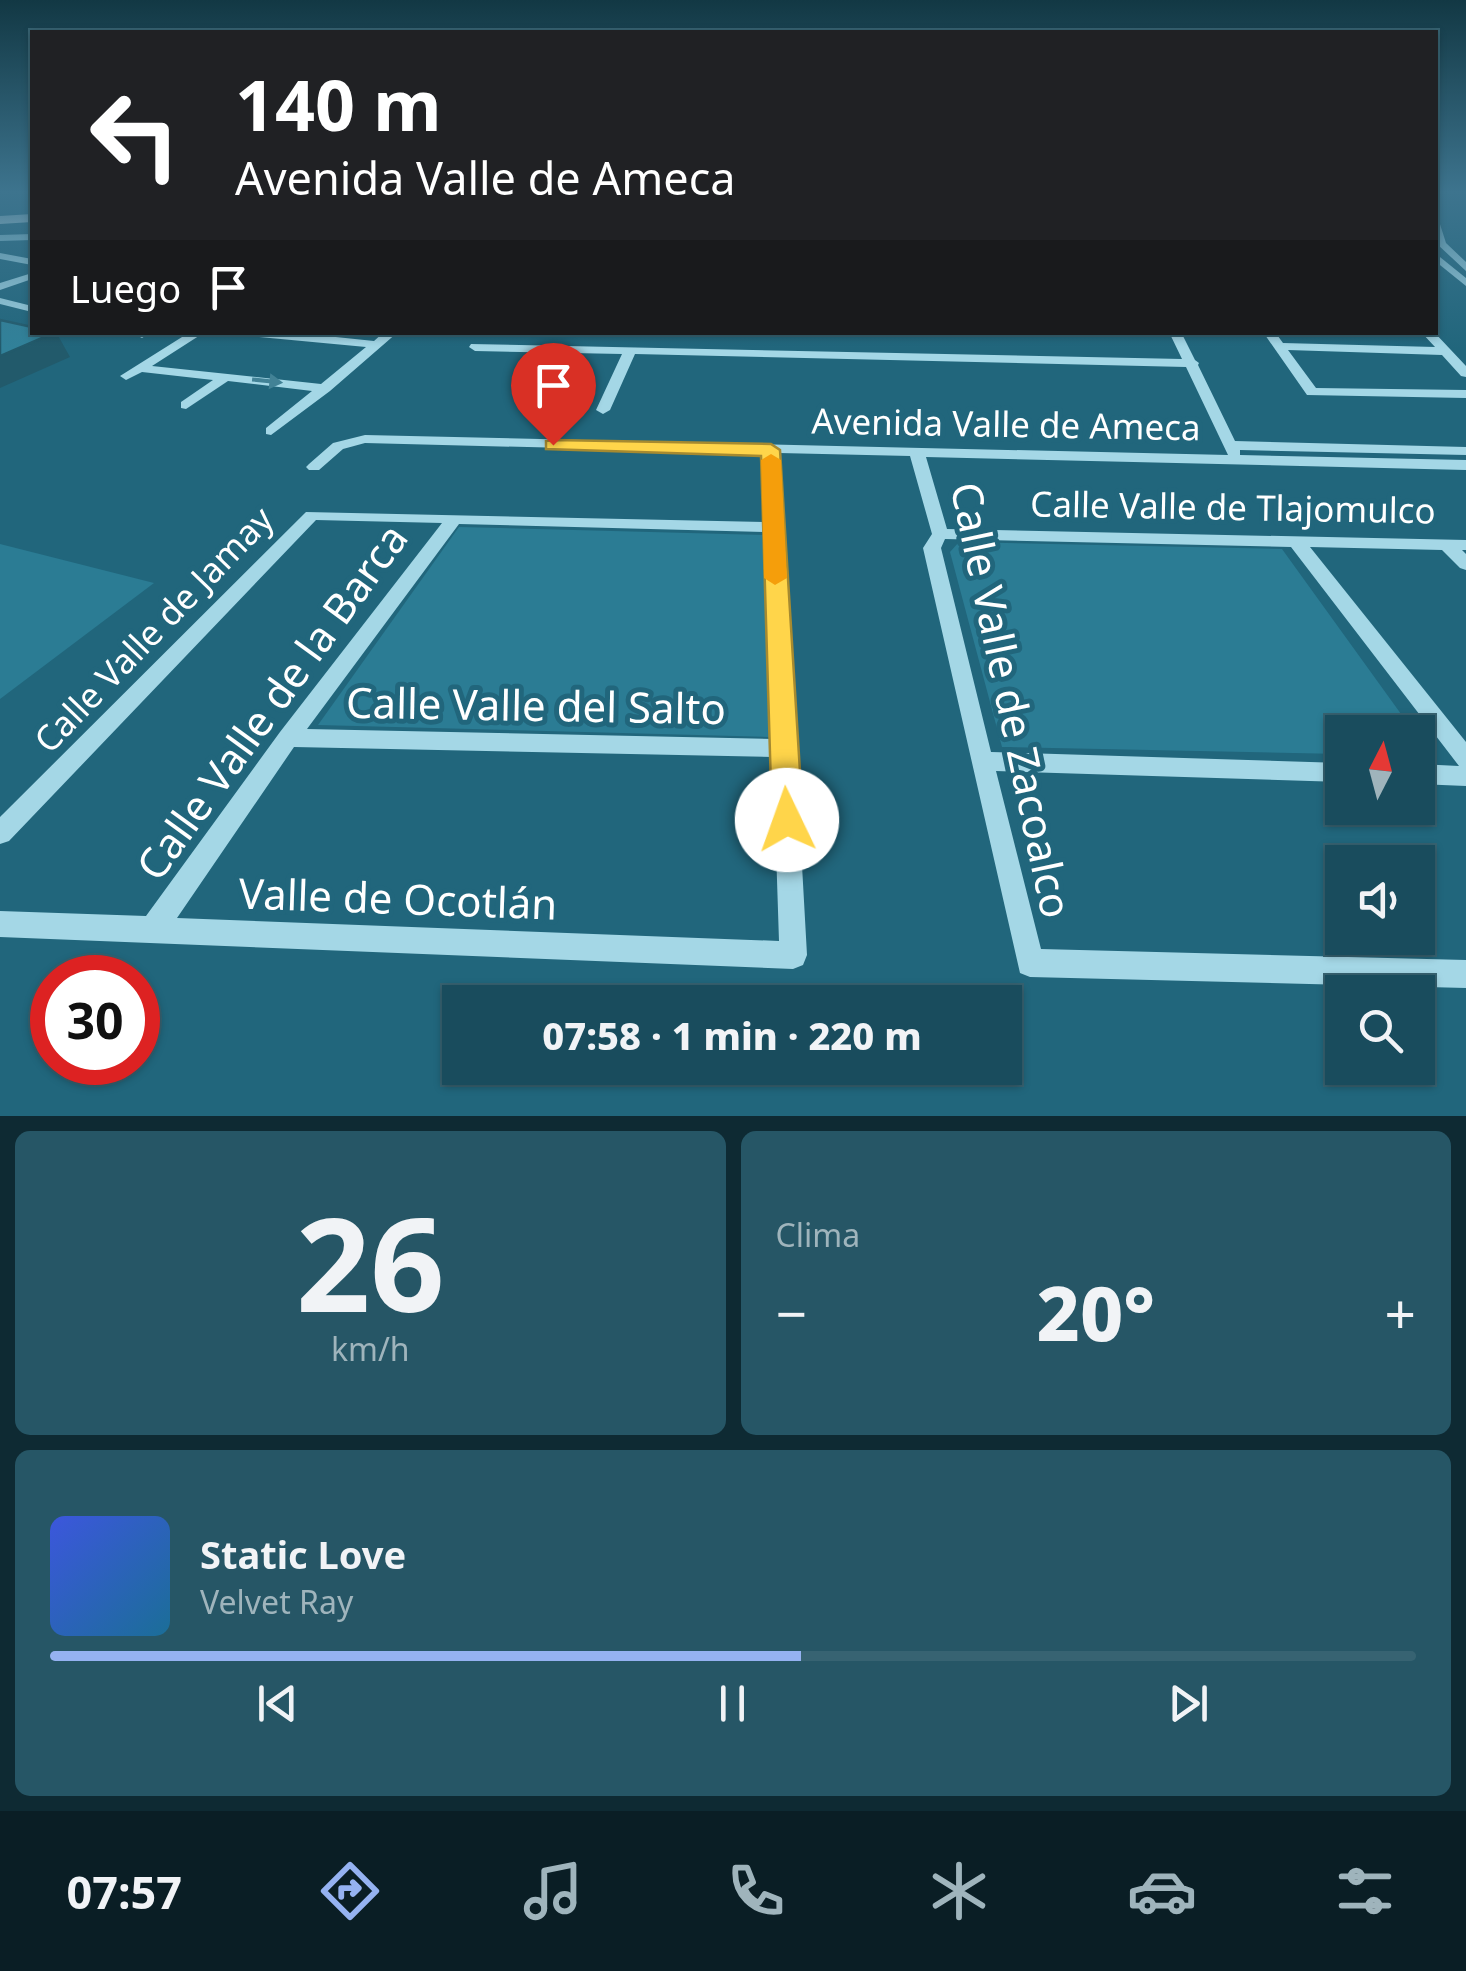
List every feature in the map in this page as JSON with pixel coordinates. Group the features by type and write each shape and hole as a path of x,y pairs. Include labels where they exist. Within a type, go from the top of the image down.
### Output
{"street":[{"path":"1444,252 1466,255"},
{"path":"1444,252 1466,268"},
{"path":"1444,252 1466,283"},
{"path":"0,256 30,262"},
{"path":"0,288 30,277"},
{"path":"0,301 30,308"},
{"path":"126,376 193,335"},
{"path":"278,335 377,345"},
{"path":"271,432 389,335"},
{"path":"525,348 534,335"},
{"path":"1177,335 1234,452 1466,452"},
{"path":"1271,335 1312,392 1466,394"},
{"path":"1430,335 1466,372"},
{"path":"1278,346 1445,351"},
{"path":"475,348 1192,363"},
{"path":"604,410 630,351"},
{"path":"140,368 325,388"},
{"path":"186,405 226,377"},
{"name":"Avenida Valle de Ameca","path":"314,467 338,446 365,440 916,453 1234,452 1466,464"},
{"path":"771,450 783,748"},
{"name":"Calle Valle de Zacoalco","path":"916,453 940,534 932,548 1030,963 1466,974"},
{"name":"Calle Valle de Jamay","path":"0,833 312,516 453,520"},
{"path":"453,520 773,527"},
{"name":"Calle Valle de la Barca","path":"152,930 288,738 453,520"},
{"name":"Calle Valle de Tlajomulco","path":"940,534 1466,544"},
{"path":"1296,541 1466,759"},
{"path":"1446,544 1466,564"},
{"name":"Calle Valle del Salto","path":"288,738 783,748"},
{"name":"Valle de Ocotlán","path":"0,924 793,955 783,748"},
{"path":"985,762 1325,772"},
{"path":"1435,775 1466,776"}],"shaded area":[{"path":"459,527 766,535 769,737 318,725"},
{"path":"959,542 1282,549 1402,715 1325,715 1325,754 1002,747 950,552"},
{"path":"0,544 154,583 0,699"}],"building":[{"path":"0,320 30,327 30,335 49,335 0,356"}],"slow traffic":[{"path":"771,460 775,578"}],"route":[{"path":"553,445 771,450 787,820"}]}
